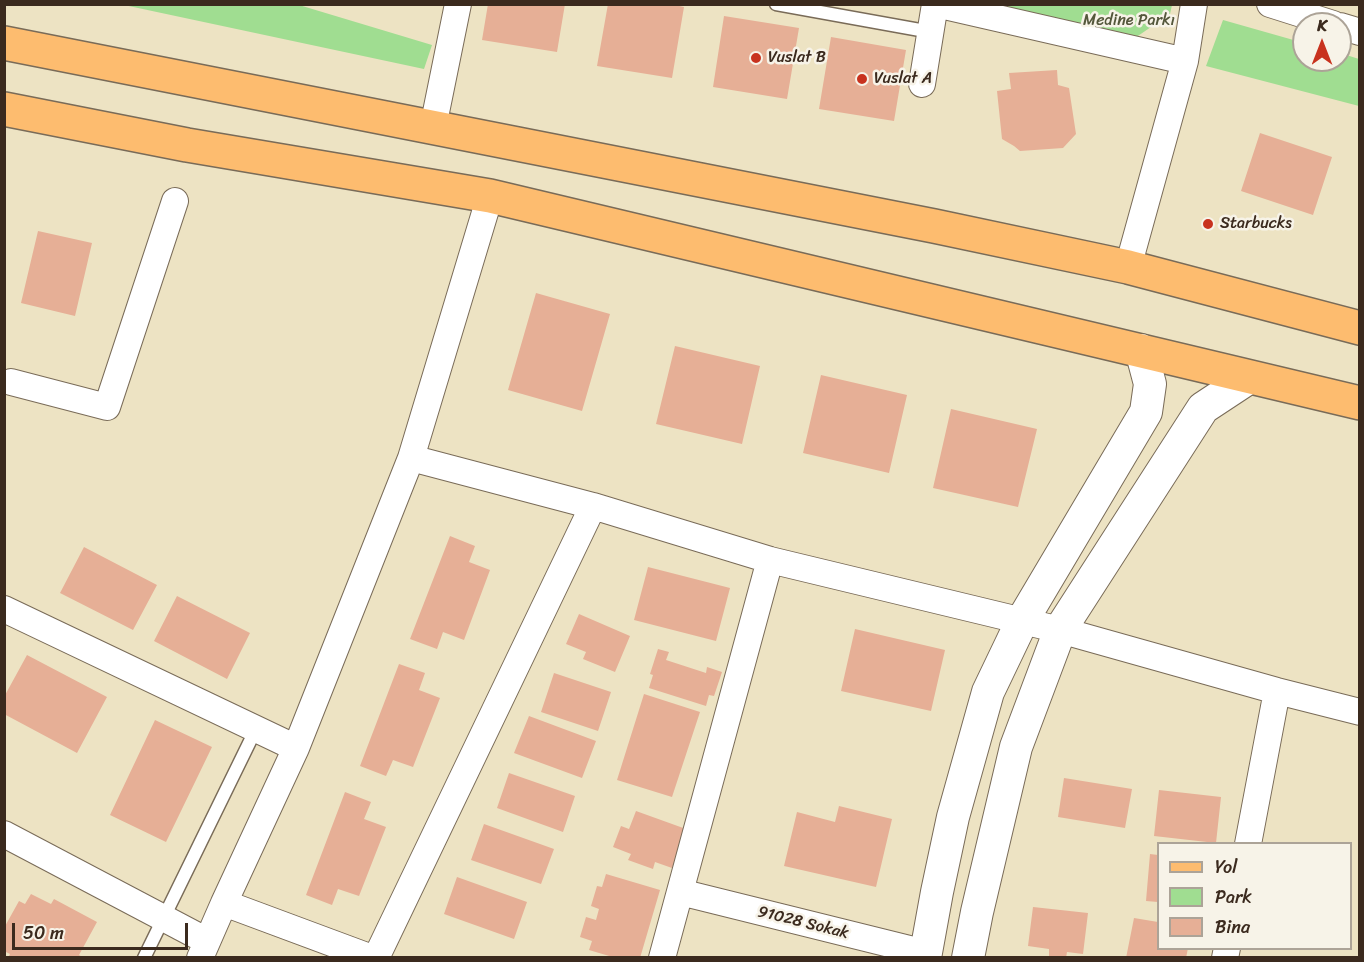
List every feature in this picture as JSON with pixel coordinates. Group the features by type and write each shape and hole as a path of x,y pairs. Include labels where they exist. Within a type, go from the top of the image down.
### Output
{"main road":[{"path":"4,43 911,221 1128,267 1359,328"},
{"path":"4,109 187,145 490,196 1359,403"}],"street":[{"path":"433,127 458,4"},
{"path":"921,84 935,4 1185,61"},
{"path":"1128,267 1185,61 1194,4"},
{"path":"1270,4 1295,12"},
{"path":"4,834 163,918 204,949 296,748 411,458 490,196"},
{"path":"7,386 107,407 175,201"},
{"path":"925,955 953,817 988,692 1022,621 1146,412 1150,384 1141,350"},
{"path":"968,957 1016,747 1060,630 1203,408 1250,377"},
{"path":"411,458 592,506 770,560 1060,630 1359,712"},
{"path":"224,903 374,957 592,506"},
{"path":"662,957 770,560"},
{"path":"4,609 296,748"},
{"path":"1248,842 1277,691"},
{"name":"91028 Sokak","path":"680,892 925,955"}],"lane":[{"path":"776,4 930,32"},
{"path":"144,957 256,729"}],"green space":[{"path":"124,5 299,5 432,45 424,69"},
{"name":"Medine Parkı","path":"983,5 1172,5 1170,14 1132,40"},
{"path":"1223,20 1292,40 1292,72 1352,72 1352,57 1359,59 1359,106 1206,66"}],"building":[{"path":"488,4 565,4 557,52 482,40"},
{"path":"608,4 670,4 684,7 672,78 597,66"},
{"name":"Vuslat B","path":"724,16 799,28 787,99 713,87"},
{"name":"Vuslat A","path":"831,37 906,50 894,121 819,109"},
{"path":"1057,70 1058,85 1069,88 1076,134 1063,148 1020,151 1002,139 997,91 1011,89 1009,73"},
{"path":"1260,133 1332,157 1313,215 1241,191"},
{"path":"38,231 92,243 75,316 21,303"},
{"path":"536,293 610,314 582,411 508,390"},
{"path":"675,346 760,366 742,444 656,424"},
{"path":"821,375 907,395 889,473 803,453"},
{"path":"951,409 1037,429 1018,507 933,488"},
{"path":"450,536 475,546 469,562 490,570 464,640 443,632 437,649 410,639"},
{"path":"84,547 157,585 133,630 60,593"},
{"path":"648,567 730,588 716,641 634,620"},
{"path":"177,596 250,633 227,679 154,641"},
{"path":"579,614 630,636 615,672 583,659 586,652 566,644"},
{"path":"855,629 945,650 931,711 841,691"},
{"path":"658,649 669,652 666,660 706,673 707,667 722,672 714,696 709,695 706,706 649,688 653,675 650,674"},
{"path":"27,655 107,697 77,753 4,714 4,697"},
{"path":"399,664 425,673 419,690 440,698 413,767 393,760 386,776 360,766"},
{"path":"554,673 611,692 598,731 541,712"},
{"path":"644,694 700,712 672,797 617,780"},
{"path":"529,716 596,741 582,778 514,753"},
{"path":"155,720 212,747 166,842 110,815"},
{"path":"509,773 575,796 563,832 497,808"},
{"path":"1064,778 1132,789 1125,828 1058,817"},
{"path":"1159,790 1221,797 1216,842 1154,836"},
{"path":"345,792 371,802 364,819 386,827 359,896 338,889 332,905 306,895"},
{"path":"839,806 892,819 876,887 784,866 797,812 835,822"},
{"path":"636,811 686,829 672,868 655,862 653,869 628,860 631,854 613,847 621,826 629,829"},
{"path":"484,824 554,849 541,884 471,860"},
{"path":"1150,854 1157,855 1157,902 1146,901"},
{"path":"606,874 660,890 640,958 616,958 589,950 592,941 580,937 586,917 596,920 599,909 591,906 597,886 602,887"},
{"path":"457,877 527,902 514,939 444,914"},
{"path":"31,894 51,904 54,899 97,922 79,955 84,958 8,958 10,954 4,951 4,928 19,901 25,904"},
{"path":"1033,907 1088,913 1083,954 1067,952 1066,958 1049,956 1049,949 1028,946"},
{"path":"1134,918 1157,922 1157,950 1188,950 1186,958 1126,958"}],"place":[{"name":"Vuslat B","path":"756,58"},
{"name":"Vuslat A","path":"862,79"},
{"name":"Starbucks","path":"1208,224"}]}
